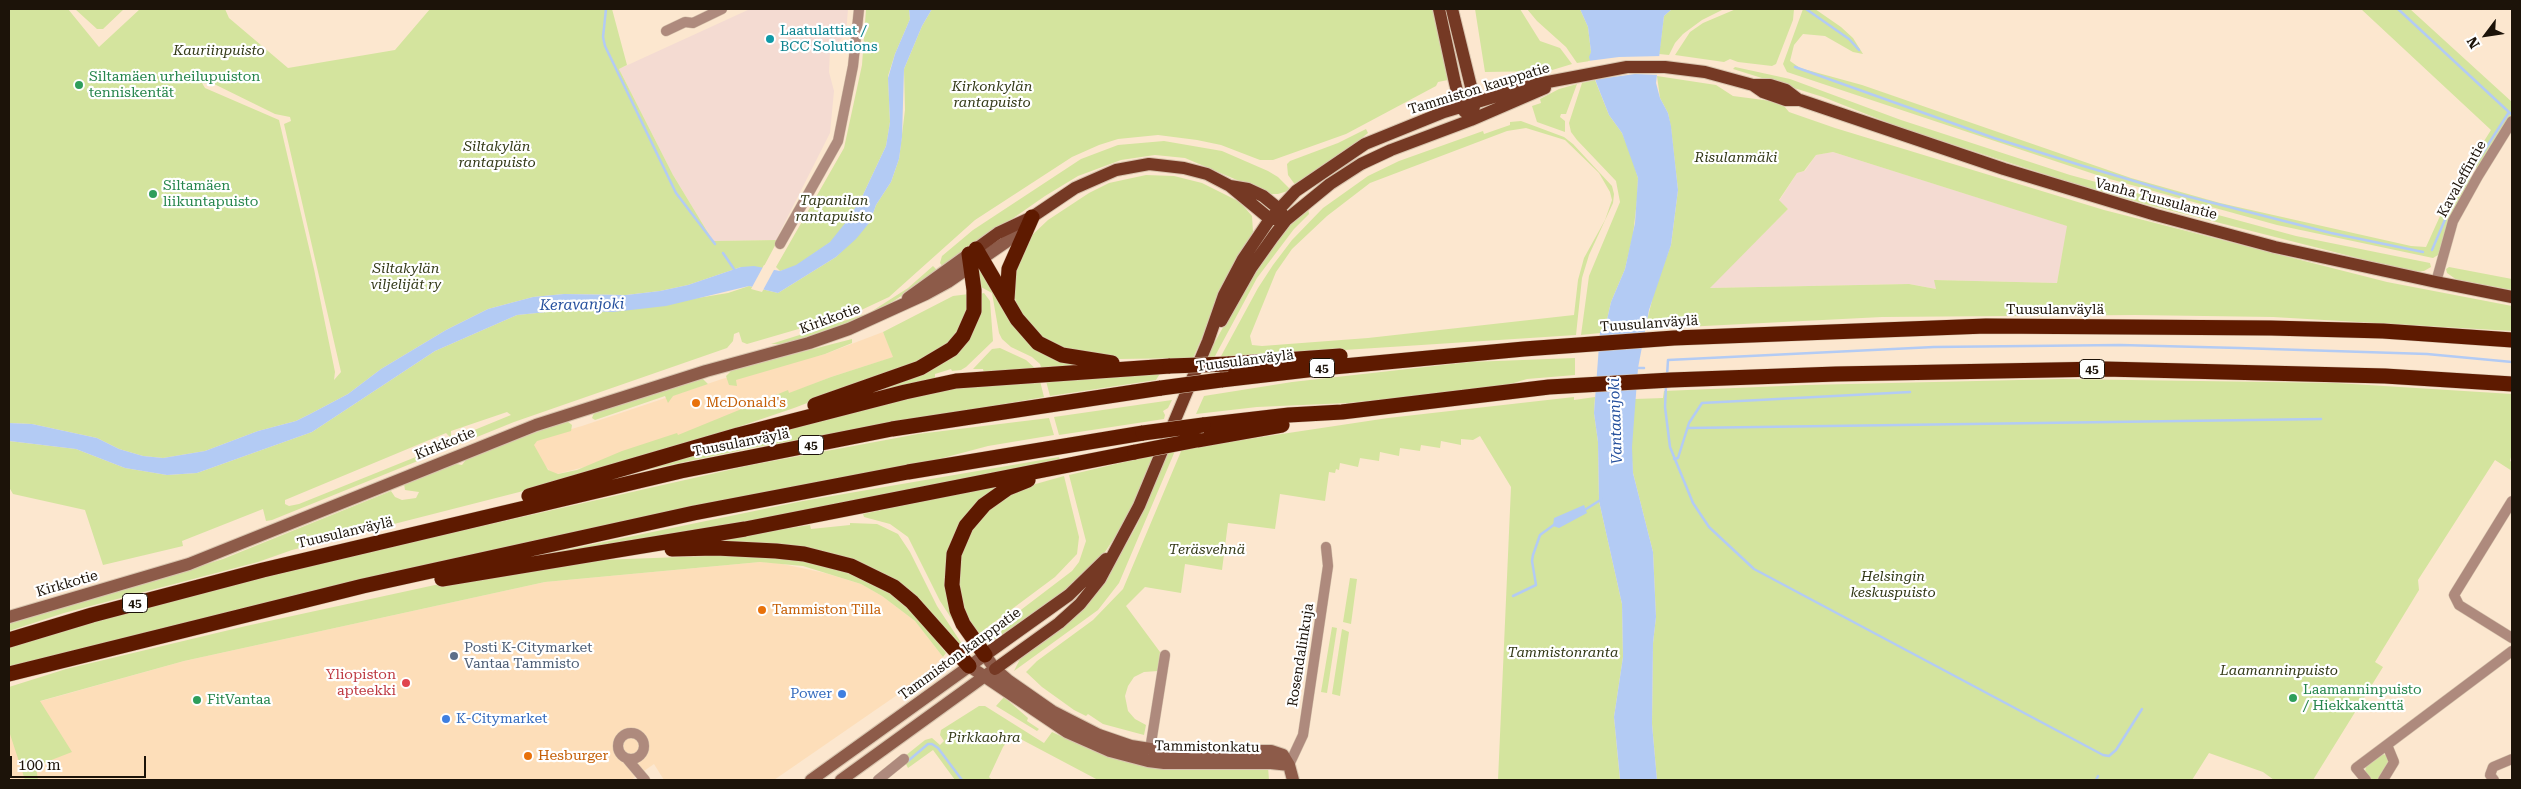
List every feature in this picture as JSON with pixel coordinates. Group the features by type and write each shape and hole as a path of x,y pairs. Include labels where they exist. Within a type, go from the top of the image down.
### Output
{"highway":[{"path":"1007,301 1009,269 1032,217"},
{"path":"975,257 1028,334 1049,350 1075,358 1143,367"},
{"path":"738,434 777,418 905,374 936,361 952,349 970,324 975,301 975,257"},
{"name":"Tuusulanväylä","path":"9,640 92,615 253,572 681,471 883,431 1221,380 1424,358 1674,338 1996,326 2272,328 2383,332 2512,340"},
{"path":"465,522 513,501 738,434 956,381 1064,375 1143,367 1228,364 1384,354 1424,358"},
{"name":"45","path":"9,674 99,650 363,586 785,494 1142,433 1289,415 1342,412 1549,388 1670,380 1990,370 2105,369 2366,375 2512,384"},
{"path":"363,586 414,584 508,566 613,551 849,510 1342,412"},
{"path":"985,655 963,624 954,598 952,571 960,539 974,516 995,496 1058,468"},
{"path":"613,551 716,548 776,551 804,554 852,566 894,587 912,602 969,666"}],"main road":[{"path":"1439,9 1461,107 1472,120"},
{"path":"1452,9 1475,103 1472,120"},
{"name":"Vanha Tuusulantie","path":"1560,80 1627,67 1690,70 1753,85 1764,92 1786,100 1800,100 2004,169 2122,205 2275,246 2512,297"},
{"name":"Tammiston kauppatie","path":"995,669 1059,623 1080,604 1100,579 1140,506 1208,341 1224,295 1243,259 1270,218 1279,208 1296,191 1365,144 1461,107 1537,84 1560,80"},
{"name":"Tammiston kauppatie","path":"1208,341 1251,268 1286,220 1330,184 1361,164 1391,150 1472,120 1560,80"},
{"name":"Kirkkotie","path":"1032,217 1075,188 1099,176 1129,167 1149,164 1184,168 1207,174 1230,186 1270,218"},
{"name":"Kirkkotie","path":"1230,186 1248,189 1263,196 1279,208 1286,220"},
{"path":"1270,218 1286,220"},
{"name":"Tammiston kauppatie","path":"985,655 1068,595 1119,544"}],"street":[{"path":"666,31 722,9"},
{"path":"780,244 838,141 853,66 859,9"},
{"name":"Kavaleffintie","path":"2436,282 2453,221 2512,121"},
{"name":"Kirkkotie","path":"9,617 189,564 536,425 712,369 826,338 896,308 975,257 1006,242 1032,217"},
{"path":"2512,501 2455,592 2455,601 2512,638"},
{"name":"Rosendalinkuja","path":"1289,765 1303,735 1328,566 1326,547"},
{"path":"2366,780 2356,768 2512,650"},
{"name":"Tammiston kauppatie","path":"811,780 985,655"},
{"name":"Tammistonkatu","path":"985,655 995,669 1031,696 1072,722 1149,755"},
{"path":"1149,755 1165,655"},
{"name":"Tammistonkatu","path":"969,666 982,677 1067,732 1095,745 1149,755 1178,752 1271,751 1283,755 1289,765"},
{"name":"Tammiston kauppatie","path":"840,780 995,669"},
{"path":"626,734 635,734 642,738 644,746 642,754 643,778 628,760 620,755 617,747 620,739 626,734"},
{"path":"2382,780 2394,762 2387,746"},
{"path":"628,760 636,759 642,754"},
{"path":"2494,780 2490,775 2493,767 2512,758"},
{"path":"878,780 904,759"},
{"path":"1289,765 1293,780"}],"shaded area":[{"path":"750,9 848,9 846,34 830,51 829,72 834,91 830,133 776,240 713,241 673,175 619,69"},
{"path":"1833,152 2068,226 2057,283 1935,280 1937,289 1909,284 1709,288 1788,209 1779,201 1797,173 1805,171 1816,155"},
{"path":"883,332 894,357 831,377 679,438 620,458 553,475 525,442 582,426 722,379 825,354"},
{"path":"760,562 778,563 825,573 861,584 882,596 915,621 943,657 916,682 774,780 664,780 654,764 631,780 9,780 9,710 184,661 545,582"}],"green space":[{"path":"9,9 68,9 99,47 140,9 225,9 229,18 288,68 395,50 430,9 612,9 627,65 619,69 673,175 713,241 778,240 763,268 741,267 688,285 660,291 626,295 564,294 533,297 488,309 446,330 381,369 348,394 312,413 296,421 258,431 205,451 163,458 143,456 119,449 97,438 32,424 9,423","holes":["208,81 275,114 290,117 291,121 284,124 341,372 334,380 335,372 314,269 279,120 205,88 202,83 207,84"]},
{"path":"75,9 124,9 103,29 97,29"},
{"name":"Tapanilan rantapuisto","path":"866,9 909,9 910,19 888,76 890,122 886,146 861,199 835,239 796,266 780,271 776,267 844,148 862,65"},
{"name":"Kirkonkylän rantapuisto","path":"932,9 1434,9 1448,80 1438,82 1436,86 1346,134 1273,160 1260,160 1221,145 1158,135 1118,139 1099,145 1072,157 975,220 889,297 857,312 747,344 742,342 739,332 734,334 733,341 727,348 514,422 272,520 266,521 263,509 182,541 183,546 103,565 85,510 13,494 9,487 9,441 76,449 125,468 167,475 197,473 312,432 435,351 517,315 567,310 613,312 728,293 749,286 778,293 836,257 870,222 876,205 891,182 899,159 905,110 904,69 922,26","holes":["507,412 511,415 467,433 453,442 299,504 289,506 285,504 285,500 446,433 451,438 451,431"]},
{"path":"1475,9 1520,9 1540,41 1560,48 1572,64 1549,71 1485,72"},
{"path":"1527,9 1580,9 1588,27 1591,52 1590,61 1577,63 1566,47 1537,21"},
{"path":"1672,9 1724,9 1702,20 1683,34 1675,43 1669,55 1659,54 1664,16"},
{"path":"1736,9 1794,9 1793,20 1776,64 1772,66 1738,62 1730,59 1724,62 1675,55 1690,32 1703,23"},
{"path":"1803,9 1815,9 1841,27 1853,38 1863,54 1853,52 1825,36 1803,34 1794,45 1790,61 1800,68 1862,85 2131,178 2220,203 2411,246 2426,247 2450,194 2465,172 2471,178 2450,217 2438,255 2433,258 2277,225 2106,178 1787,72 1783,64"},
{"path":"2361,9 2410,9 2512,102 2512,114 2477,168 2469,165 2491,130"},
{"path":"1735,67 1790,79 1901,120 2070,175 2296,236 2430,263 2431,267 2424,271 2413,272 2145,204 2069,182 1899,127 1823,97 1733,69"},
{"name":"Risulanmäki","path":"1657,76 1716,85 1733,96 1771,101 1784,106 1789,112 1835,128 2104,210 2387,282 2512,306 2512,331 2273,317 2135,315 1882,317 1645,329 1655,288 1671,245 1678,190 1671,128 1668,113 1660,98","holes":["1833,152 2067,226 2057,283 1934,280 1936,289 1909,284 1710,288 1788,209 1779,200 1797,173 1804,171 1816,155"]},
{"path":"1595,80 1609,115 1622,133 1631,155 1638,178 1637,200 1633,235 1625,269 1611,302 1606,324 1600,333 1581,335 1589,276 1620,202 1616,181 1577,140 1571,132 1569,123 1582,83"},
{"path":"1577,84 1566,114 1561,114 1560,117 1565,121 1565,132 1537,122 1532,106 1541,103 1540,99 1559,89"},
{"path":"1521,121 1564,137 1573,144 1612,186 1614,194 1613,203 1589,255 1582,278 1576,335 1220,358 1258,288 1273,265 1292,240 1323,208 1368,176 1399,161 1483,131 1484,134 1510,125 1510,122","holes":["1526,128 1565,140 1599,173 1610,192 1612,200 1605,220 1584,258 1578,280 1574,315 1368,338 1262,346 1252,345 1250,336 1276,272 1292,249 1327,216 1370,183 1507,131"]},
{"path":"1366,129 1368,133 1296,186 1288,175 1287,164 1290,161 1338,143"},
{"path":"1164,141 1222,151 1268,171 1278,177 1291,190 1270,194 1185,158 1155,155 1121,160 1078,176 1045,196 943,267 940,263 942,256 973,230 1081,159 1118,145"},
{"path":"1146,175 1174,176 1202,183 1240,202 1252,216 1253,232 1227,280 1193,358 1118,359 1077,354 1049,344 1033,331 1017,305 1014,295 1014,274 1029,238 1048,220 1089,193 1109,183"},
{"path":"1308,208 1309,214 1294,229 1257,278 1214,358 1206,358 1251,277 1287,228"},
{"path":"933,266 938,271 885,307 860,320 785,344 771,344 869,313 908,288"},
{"path":"2449,267 2512,279 2512,290 2457,280 2447,273 2446,269"},
{"path":"980,269 1013,322 1088,365 1053,370 1051,366 1042,370 1040,364 1032,357 1011,347 1002,339 999,333 992,293 979,286 978,271"},
{"path":"984,293 990,301 993,341 966,367 961,370 952,371 951,369 935,374 935,378 841,401 939,365 980,294"},
{"path":"969,294 966,318 953,340 937,354 794,408 694,442 586,475 292,550 258,562 64,613 9,631 9,624 223,559 391,491 395,497 402,500 416,498 419,492 405,490 404,484 451,463 462,465 468,457 567,421 572,425 571,431 537,441 534,445 548,470 558,474 577,470 622,451 677,433 678,435 788,390 789,393 893,357 883,332 953,296"},
{"path":"852,339 852,343 825,354 736,380 737,386 729,385 726,376 732,370"},
{"path":"1000,348 1026,360 1037,370 984,373 983,369 973,369 992,349"},
{"path":"1575,358 1575,375 1527,379 1497,388 1348,403 1257,407 1196,414 1204,396 1292,382 1470,362"},
{"path":"1161,372 1156,380 1050,396 1046,381"},
{"path":"702,378 708,384 673,396 668,403 665,396 595,420 592,418 594,413"},
{"name":"Helsingin keskuspuisto","path":"2062,379 2336,383 2512,394 2512,453 2510,461 2512,462 2512,471 2495,460 2418,580 2419,590 2375,662 2383,667 2313,780 2274,780 2263,772 2209,753 2192,780 1657,780 1652,724 1653,643 1656,617 1653,552 1633,473 1631,447 1635,399 1663,398 1664,391 1806,385"},
{"path":"1040,381 1044,397 757,447 617,476 643,467 931,391"},
{"path":"1574,397 1574,400 1595,397 1594,413 1598,442 1599,501 1622,604 1623,657 1614,717 1620,780 1498,780 1511,487 1480,436 1473,440 1461,439 1461,445 1441,441 1440,448 1421,445 1420,451 1400,448 1399,456 1380,452 1379,461 1360,458 1358,467 1340,463 1339,470 1336,469 1335,473 1329,472 1325,501 1280,494 1275,529 1228,523 1222,570 1185,564 1181,593 1145,587 1126,606 1160,652 1158,671 1144,672 1134,677 1128,686 1125,696 1128,711 1135,719 1146,725 1144,735 1103,724 1088,714 1086,716 1074,710 1042,687 1026,672 1037,661 1093,620 1123,589 1182,449 1388,418"},
{"path":"1172,400 1168,408 1163,411 1164,419 1059,435 1054,417"},
{"path":"1049,418 1054,435 988,446 924,463 550,537 311,591 9,668 9,647 149,606 372,551 751,465 918,434"},
{"path":"1175,451 1119,583 1098,610 1014,671 1022,655 1116,562 1137,525 1168,452"},
{"path":"1154,455 1127,519 1099,561 1085,576 998,639 988,640 984,638 1072,571 1079,562 1086,541 1069,475"},
{"path":"1059,457 1061,463 802,516 536,556 803,501"},
{"path":"1064,476 1079,537 1077,554 1055,577 977,635 960,603 957,570 965,539 994,504 1025,487"},
{"path":"999,485 954,544 966,641 940,601 908,537 890,524 864,517 863,514"},
{"path":"850,523 877,524 898,534 910,552 937,606 962,644 960,645 876,571 705,541 810,525 811,529 850,525"},
{"path":"736,555 779,557 828,565 866,579 892,595 919,619 946,653 943,657 915,621 882,596 861,584 803,566 760,562 545,582 184,661 40,701 72,752 36,766 38,780 25,780 9,731 9,687 66,669 246,626 435,585 520,570 599,560"},
{"path":"1350,578 1357,579 1351,624 1343,622"},
{"path":"1332,627 1337,628 1327,693 1321,692"},
{"path":"1342,629 1349,632 1340,696 1332,694"},
{"path":"1004,697 1028,718 1027,721 1039,729 1037,731 996,706"},
{"name":"Pirkkaohra","path":"979,706 985,706 1044,743 1052,732 1091,750 1126,761 1268,767 1269,780 1098,780 1013,735 1003,747 989,777 992,780 955,780 933,750 908,768 905,756 925,740 932,738 940,745 944,741 940,735 941,730"},
{"path":"2382,754 2387,755 2390,760 2380,779 2370,779 2365,772 2366,766"}],"water":[{"name":"Keravanjoki","path":"909,9 932,9 922,26 904,69 902,137 899,159 891,182 876,205 870,222 856,239 836,257 778,293 749,286 666,306 613,312 567,310 517,315 435,351 312,432 197,473 167,475 125,468 76,449 9,441 9,423 32,424 97,438 119,449 143,456 163,458 205,451 258,431 296,421 312,413 348,394 381,369 446,330 488,309 533,297 564,294 626,295 660,291 688,285 741,267 754,266 780,271 796,265 830,242 846,222 861,199 886,146 890,122 888,78 895,54 910,19"},
{"name":"Vantaanjoki","path":"1580,9 1672,9 1664,16 1656,83 1671,126 1678,190 1671,245 1649,310 1638,368 1632,447 1633,473 1653,552 1656,617 1653,643 1652,724 1657,780 1620,779 1614,717 1623,657 1622,604 1599,501 1598,442 1594,413 1600,332 1606,324 1611,302 1625,269 1635,223 1638,178 1622,133 1609,115 1596,82 1589,57 1591,52 1588,27"},
{"path":"1584,505 1587,513 1559,528 1553,526 1554,518"}],"pier":[{"path":"1662,56 1660,75 1635,74 1592,80 1588,61 1619,57"},
{"path":"764,265 775,268 762,292 751,289"}],"waterway":[{"path":"606,9 603,37 605,46 676,193 715,244"},
{"path":"1806,9 1849,39 1859,50"},
{"path":"2398,9 2511,114"},
{"path":"1795,67 1994,138 2178,194 2331,233 2423,252"},
{"path":"2475,165 2509,112"},
{"path":"2432,250 2453,201 2468,177"},
{"path":"723,253 734,269"},
{"path":"1667,376 1668,360 1934,347 2120,345 2239,348 2427,354 2512,362"},
{"path":"1638,368 1644,368"},
{"path":"1666,386 1665,407 1670,447 1693,503 1709,527 1754,569 2103,755 2109,756 2116,750 2142,709"},
{"path":"1674,459 1678,458 1689,423 1702,403 1910,392"},
{"path":"1688,428 2321,419"},
{"path":"1583,511 1602,499"},
{"path":"1513,596 1536,585 1532,561 1533,555 1540,535 1555,524"},
{"path":"908,761 928,744 932,744 938,748 962,780"},
{"path":"2096,780 2098,776"}],"place":[{"name":"Laatulattiat / BCC Solutions","path":"770,39"},
{"name":"Siltamäen urheilupuiston tenniskentät","path":"79,85"},
{"name":"Siltamäen liikuntapuisto","path":"153,194"},
{"name":"McDonald's","path":"696,403"},
{"name":"Tammiston Tilla","path":"762,610"},
{"name":"Posti K-Citymarket Vantaa Tammisto","path":"454,656"},
{"name":"Yliopiston apteekki","path":"406,683"},
{"name":"Power","path":"842,694"},
{"name":"Laamanninpuisto / Hiekkakenttä","path":"2293,698"},
{"name":"FitVantaa","path":"197,700"},
{"name":"K-Citymarket","path":"446,719"},
{"name":"Hesburger","path":"528,756"}],"park label":[{"name":"Kauriinpuisto","path":"219,51"},
{"name":"Siltakylän rantapuisto","path":"497,156"},
{"name":"Siltakylän viljelijät ry","path":"406,278"},
{"name":"Teräsvehnä","path":"1207,550"},
{"name":"Tammistonranta","path":"1563,653"},
{"name":"Laamanninpuisto","path":"2279,671"}]}
